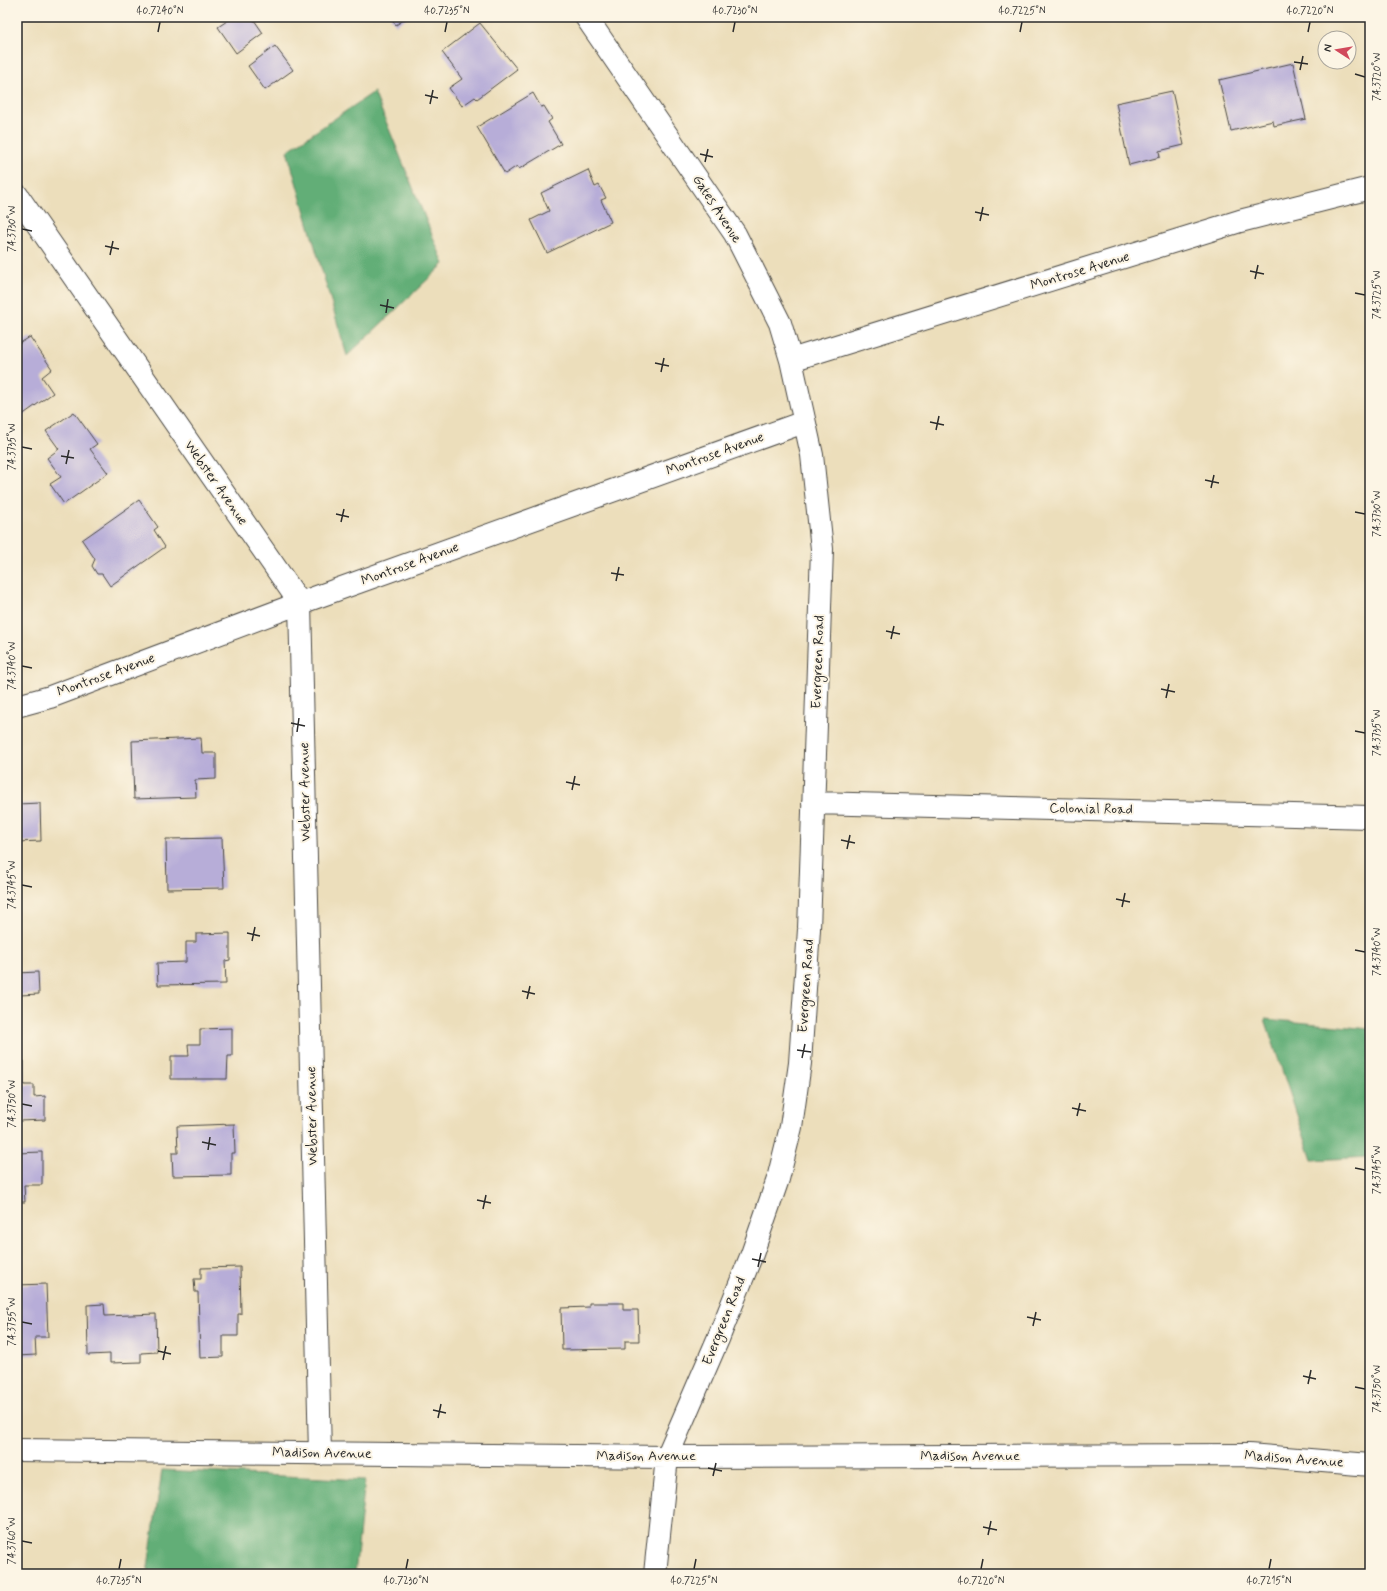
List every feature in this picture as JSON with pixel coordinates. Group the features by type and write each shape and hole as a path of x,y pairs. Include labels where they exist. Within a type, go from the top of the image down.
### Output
{"street":[{"name":"Gates Avenue","path":"586,17 735,234 780,323 791,360 804,422"},
{"name":"Montrose Avenue","path":"791,360 1240,221 1370,188"},
{"name":"Webster Avenue","path":"17,195 300,603 320,1454"},
{"name":"Montrose Avenue","path":"17,706 50,696 300,603 804,422"},
{"name":"Evergreen Road","path":"655,1574 667,1457 718,1339 752,1254 778,1178 790,1126 800,1064 810,929 822,549 812,455 804,422"},
{"name":"Colonial Road","path":"813,803 1370,817"},
{"name":"Madison Avenue","path":"17,1450 667,1457 1249,1455 1370,1465"}],"green space":[{"path":"374,92 444,264 347,356 287,151"},
{"path":"1265,1019 1370,1029 1370,1157 1312,1160"},
{"path":"162,1470 365,1480 355,1574 147,1574"}],"building":[{"path":"233,17 252,17 263,33 236,53 218,27"},
{"path":"390,17 408,17 396,25"},
{"path":"480,23 517,69 477,99 475,97 462,106 449,88 462,79 442,52"},
{"path":"275,46 293,70 265,90 248,66"},
{"path":"1293,63 1306,119 1274,126 1273,121 1231,131 1219,80"},
{"path":"1172,91 1184,145 1159,151 1160,157 1129,165 1116,103"},
{"path":"533,93 541,107 544,106 552,119 548,122 561,144 519,169 517,166 505,174 477,127"},
{"path":"588,170 595,187 599,185 606,198 601,200 611,222 547,253 531,220 549,211 541,193"},
{"path":"30,337 52,369 42,377 53,393 18,418 17,345"},
{"path":"74,412 97,444 90,449 108,473 64,504 50,484 61,477 47,458 59,449 46,431"},
{"path":"139,500 158,527 154,530 165,547 110,586 102,574 97,574 92,566 95,559 82,540"},
{"path":"201,738 202,753 216,753 216,779 195,780 196,797 134,799 132,741"},
{"path":"40,803 41,841 17,842 17,804"},
{"path":"222,838 224,888 167,889 166,839"},
{"path":"230,933 230,960 225,961 226,984 158,985 157,963 186,962 186,942 196,942 196,934"},
{"path":"38,972 39,994 20,995 21,1023 17,1023 17,973"},
{"path":"232,1028 232,1056 228,1056 227,1079 171,1079 171,1056 189,1056 188,1044 200,1044 200,1029"},
{"path":"17,1061 24,1061 24,1085 34,1085 34,1097 45,1096 45,1120 19,1121 17,1113"},
{"path":"234,1124 235,1153 231,1153 231,1175 173,1176 172,1153 178,1153 177,1126"},
{"path":"42,1152 42,1185 24,1185 25,1202 17,1202 17,1153"},
{"path":"240,1267 241,1314 238,1314 238,1336 223,1336 223,1357 200,1358 198,1292 195,1292 194,1279 201,1279 201,1268"},
{"path":"46,1284 48,1337 35,1337 36,1355 17,1356 17,1285"},
{"path":"589,1303 623,1303 623,1310 638,1310 639,1341 625,1341 625,1349 562,1350 561,1308 589,1307"},
{"path":"104,1304 105,1316 156,1314 157,1352 141,1353 141,1362 110,1363 110,1354 88,1355 87,1305"}]}
